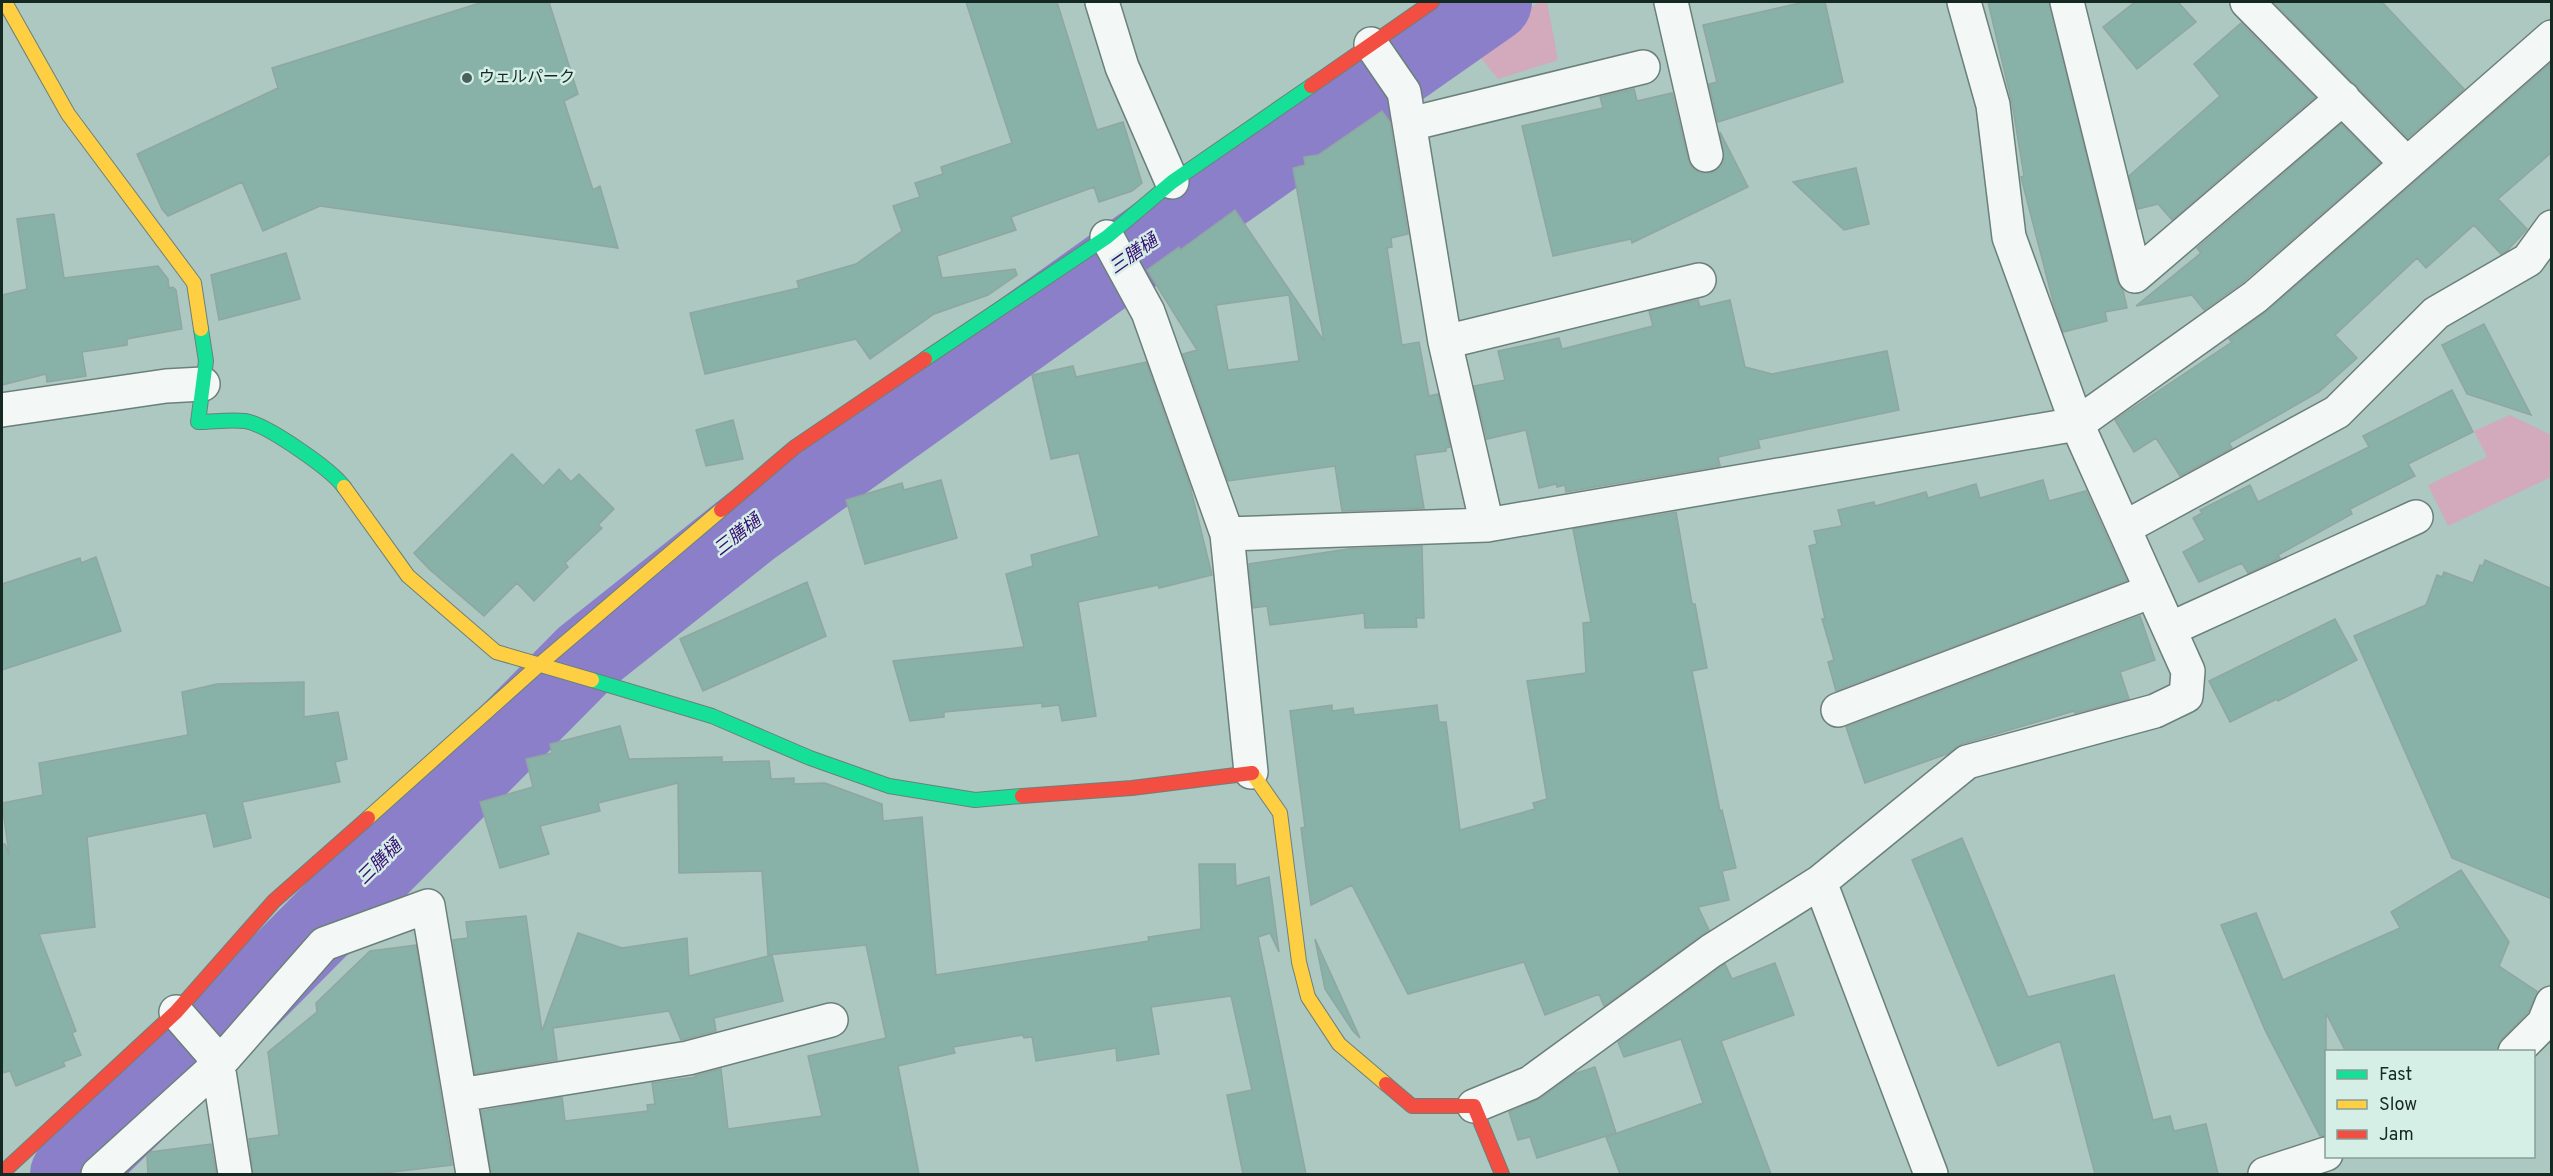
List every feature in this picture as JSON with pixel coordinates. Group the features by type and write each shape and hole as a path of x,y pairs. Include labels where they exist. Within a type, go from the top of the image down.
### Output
{"street":[{"path":"1102,2 1122,67 1172,182"},
{"path":"2,1173 182,1018 274,901 795,447 1117,253 1172,182 1375,49 1432,2"},
{"path":"1671,2 1706,155"},
{"path":"1117,253 1148,312 1227,534 1251,772 1280,813 1299,962 1308,997 1339,1044 1412,1106 1474,1106 1530,1083 1712,951 1820,882 1967,762 2155,711 2186,696 2188,671 2077,424 2009,237 1993,105 1964,2"},
{"path":"2067,2 2135,276 2343,98"},
{"path":"2247,2 2407,164"},
{"path":"7,4 68,114 194,283 206,361 198,422 246,421 283,440 334,475 408,576 496,652 712,717 810,758 889,786 975,800 1132,788 1251,772"},
{"path":"1227,534 1487,525 2077,424 2254,297 2552,37"},
{"path":"1375,49 1404,92 1445,342 1487,525"},
{"path":"1410,124 1642,67"},
{"path":"2124,528 2337,412 2436,313 2528,260 2552,227"},
{"path":"1445,342 1699,280"},
{"path":"2,410 166,386 203,384"},
{"path":"2170,629 2416,517"},
{"path":"1838,710 2152,591"},
{"path":"1820,882 1931,1174"},
{"path":"98,1174 324,944 428,906 473,1174"},
{"path":"2517,1050 2544,1023 2552,1003"},
{"path":"182,1018 214,1058 235,1174"},
{"path":"460,1095 688,1058 831,1020"},
{"path":"1474,1106 1502,1174"},
{"path":"2265,1174 2325,1154"}],"shaded area":[{"path":"1539,2 1547,2 1558,60 1498,79 1474,49"},
{"path":"2510,415 2551,435 2551,477 2448,526 2428,485 2487,457 2474,431"}],"building":[{"path":"483,2 549,2 578,94 564,101 593,190 600,186 618,248 320,206 263,231 242,182 168,216 162,209 137,154 278,88 272,68"},
{"path":"966,2 1057,2 1097,130 1123,122 1142,183 1132,191 1099,202 1094,187 1011,217 1016,230 937,256 942,278 1015,269 1017,275 988,295 934,314 870,359 856,339 705,374 690,313 799,288 797,281 856,264 902,231 893,206 920,197 915,183 943,174 941,167 1012,143"},
{"path":"1804,2 1825,2 1843,82 1718,122 1709,84 1717,82 1703,25"},
{"path":"1988,2 2049,2 2117,281 2123,290 2127,308 2105,312 2107,321 2063,332 2021,177 2024,176 2012,103"},
{"path":"2135,2 2178,2 2196,22 2137,69 2103,27"},
{"path":"2273,2 2382,2 2464,89 2408,138"},
{"path":"2241,23 2315,97 2172,220 2158,204 2138,209 2129,176 2220,96 2194,64"},
{"path":"2552,62 2552,152 2498,199 2527,229 2507,251 2501,254 2474,225 2426,268 2417,258 2335,335 2357,358 2319,392 2229,443 2232,448 2180,476 2156,438 2134,452 2115,420 2232,342 2229,339 2267,311"},
{"path":"1634,89 1637,101 1672,93 1688,159 1692,167 1700,173 1711,173 1718,169 1724,161 1720,132 1748,187 1632,243 1631,239 1553,256 1522,126 1603,108 1600,97"},
{"path":"1382,111 1390,122 1408,234 1391,238 1392,247 1387,248 1402,345 1419,342 1429,396 1438,394 1450,447 1446,448 1446,451 1415,455 1424,508 1342,511 1335,466 1228,481 1183,354 1197,350 1147,270 1179,247 1180,250 1235,210 1324,341 1293,168 1305,165 1304,157 1318,155","holes":["1289,295 1299,361 1228,370 1216,305"]},
{"path":"2341,124 2380,163 2243,282 2204,310 2192,295 2136,306 2201,253 2197,248"},
{"path":"1856,168 1869,224 1844,230 1793,182"},
{"path":"54,214 64,278 158,266 168,279 169,288 173,287 176,290 182,329 127,339 127,345 82,352 86,376 47,382 46,374 2,385 2,295 27,289 17,219"},
{"path":"286,253 300,299 219,320 211,275"},
{"path":"1698,300 1700,307 1730,300 1745,367 1772,374 1887,351 1899,410 1758,440 1760,448 1718,457 1720,466 1566,492 1565,485 1557,487 1556,484 1539,488 1526,430 1487,439 1474,386 1505,380 1498,351 1559,338 1562,349 1653,326 1649,311"},
{"path":"2484,324 2531,415 2467,394 2442,345"},
{"path":"1146,362 1190,486 1212,575 1159,588 1158,585 1078,602 1096,716 1062,721 1059,705 1042,707 1042,703 944,712 944,717 910,721 893,661 1024,647 1006,574 1033,566 1031,555 1099,536 1079,453 1051,459 1032,375 1073,366 1076,377"},
{"path":"2452,390 2473,432 2408,464 2415,476 2350,509 2352,514 2278,555 2280,558 2248,573 2242,563 2199,582 2183,552 2205,540 2193,518 2202,513 2200,510 2250,485 2258,502 2369,447 2363,436"},
{"path":"733,420 743,459 706,466 696,430"},
{"path":"512,454 543,486 559,469 571,482 579,474 614,509 598,525 602,528 565,563 568,567 534,601 517,583 484,616 429,569 414,553"},
{"path":"941,480 957,538 865,564 846,500 902,483 904,490"},
{"path":"2043,480 2049,501 2086,491 2127,581 1836,691 1828,662 1834,660 1822,619 1825,619 1809,546 1817,544 1814,531 1842,526 1838,510 1874,502 1875,506 1926,492 1928,498 1976,484 1980,498"},
{"path":"1676,512 1692,604 1695,604 1707,668 1692,671 1720,811 1722,810 1736,868 1722,871 1729,900 1698,907 1709,930 1604,1006 1599,994 1545,1015 1524,962 1408,994 1352,885 1311,905 1301,828 1305,827 1290,711 1332,705 1332,711 1353,708 1354,715 1437,705 1439,722 1446,722 1460,830 1535,809 1533,803 1547,799 1527,681 1586,673 1583,623 1591,622 1573,529"},
{"path":"1422,546 1424,618 1416,618 1417,627 1365,628 1364,613 1270,625 1267,606 1253,608 1249,564 1348,549"},
{"path":"96,557 121,631 2,670 2,584 80,558 81,563"},
{"path":"2485,560 2552,589 2552,899 2452,858 2354,636 2426,605 2437,575 2442,577 2444,572 2473,583 2480,565 2483,566"},
{"path":"807,582 826,636 703,691 680,639"},
{"path":"2140,616 2155,660 2120,672 2129,699 2075,713 2074,711 1962,744 1947,754 1865,783 1846,727"},
{"path":"2335,619 2357,660 2278,701 2277,699 2230,722 2209,681"},
{"path":"304,682 304,717 338,712 347,759 335,762 340,782 242,802 251,838 214,847 206,813 87,837 95,927 39,934 76,1031 72,1033 81,1055 63,1062 65,1066 16,1086 10,1071 2,1073 2,844 5,844 9,854 2,803 43,795 39,763 188,735 182,692 217,684"},
{"path":"620,726 629,759 722,757 722,762 769,761 771,779 794,778 794,784 825,783 882,804 883,821 922,817 936,975 1149,941 1148,937 1201,929 1199,864 1235,864 1236,886 1269,877 1279,952 1270,933 1258,937 1306,1174 1243,1174 1227,1095 1252,1090 1231,996 1151,1007 1159,1054 1117,1061 1116,1048 1036,1061 1032,1037 1024,1038 1023,1035 953,1047 955,1053 898,1066 919,1174 491,1174 481,1111 562,1097 565,1121 648,1111 647,1105 655,1104 652,1083 696,1077 721,1069 728,1129 822,1116 808,1056 886,1038 866,945 768,955 762,871 679,873 678,783 598,803 600,811 540,826 549,854 500,868 480,802 533,787 526,759 552,753 550,744"},
{"path":"1962,838 2028,997 2114,975 2153,1120 2170,1116 2174,1131 2206,1124 2218,1174 2095,1174 2060,1041 1998,1066 1912,860"},
{"path":"2461,870 2509,942 2499,966 2538,992 2528,1012 2502,1039 2498,1050 2345,1050 2326,1013 2325,1136 2320,1136 2265,1030 2221,925 2256,913 2283,980 2400,928 2391,912"},
{"path":"526,916 542,1031 578,933 622,948 687,938 689,976 772,955 783,1001 714,1018 716,1031 681,1040 669,1011 553,1028 557,1060 475,1074 453,940 468,938 466,922"},
{"path":"1315,939 1360,1038 1325,989"},
{"path":"416,945 452,1165 375,1174 253,1174 249,1139 279,1135 268,1052 317,1012 316,1003 370,951"},
{"path":"1775,963 1794,1015 1721,1041 1771,1174 1620,1174 1606,1137 1703,1103 1681,1039 1624,1057 1618,1042 1725,964 1732,979"},
{"path":"1595,1067 1616,1133 1537,1158 1530,1137 1518,1140 1509,1112 1541,1098 1574,1074"},
{"path":"211,1144 216,1174 148,1174 147,1155 150,1152"}],"waterway":[{"name":"三膳樋","path":"70,1174 179,1068 586,657 751,526 1135,252 1492,2"}],"traffic: fast":[{"path":"925,359 1107,237 1172,182 1311,86"},
{"path":"201,329 206,361 198,422 239,420 255,424 298,448 344,487"},
{"path":"592,680 712,716 810,758 889,786 975,800 1022,796"}],"traffic: slow":[{"path":"6,4 68,114 194,283 201,329"},
{"path":"344,487 408,576 496,652 592,680"},
{"path":"368,818 540,664 721,510"},
{"path":"1252,773 1280,813 1299,962 1308,997 1339,1044 1386,1084"}],"traffic: jam":[{"path":"1311,86 1432,2"},
{"path":"721,510 795,447 925,359"},
{"path":"1022,796 1132,788 1252,773"},
{"path":"2,1173 176,1012 274,901 368,818"},
{"path":"1386,1084 1412,1106 1474,1106 1502,1174"}],"place":[{"name":"ウェルパーク","path":"467,78"}]}
